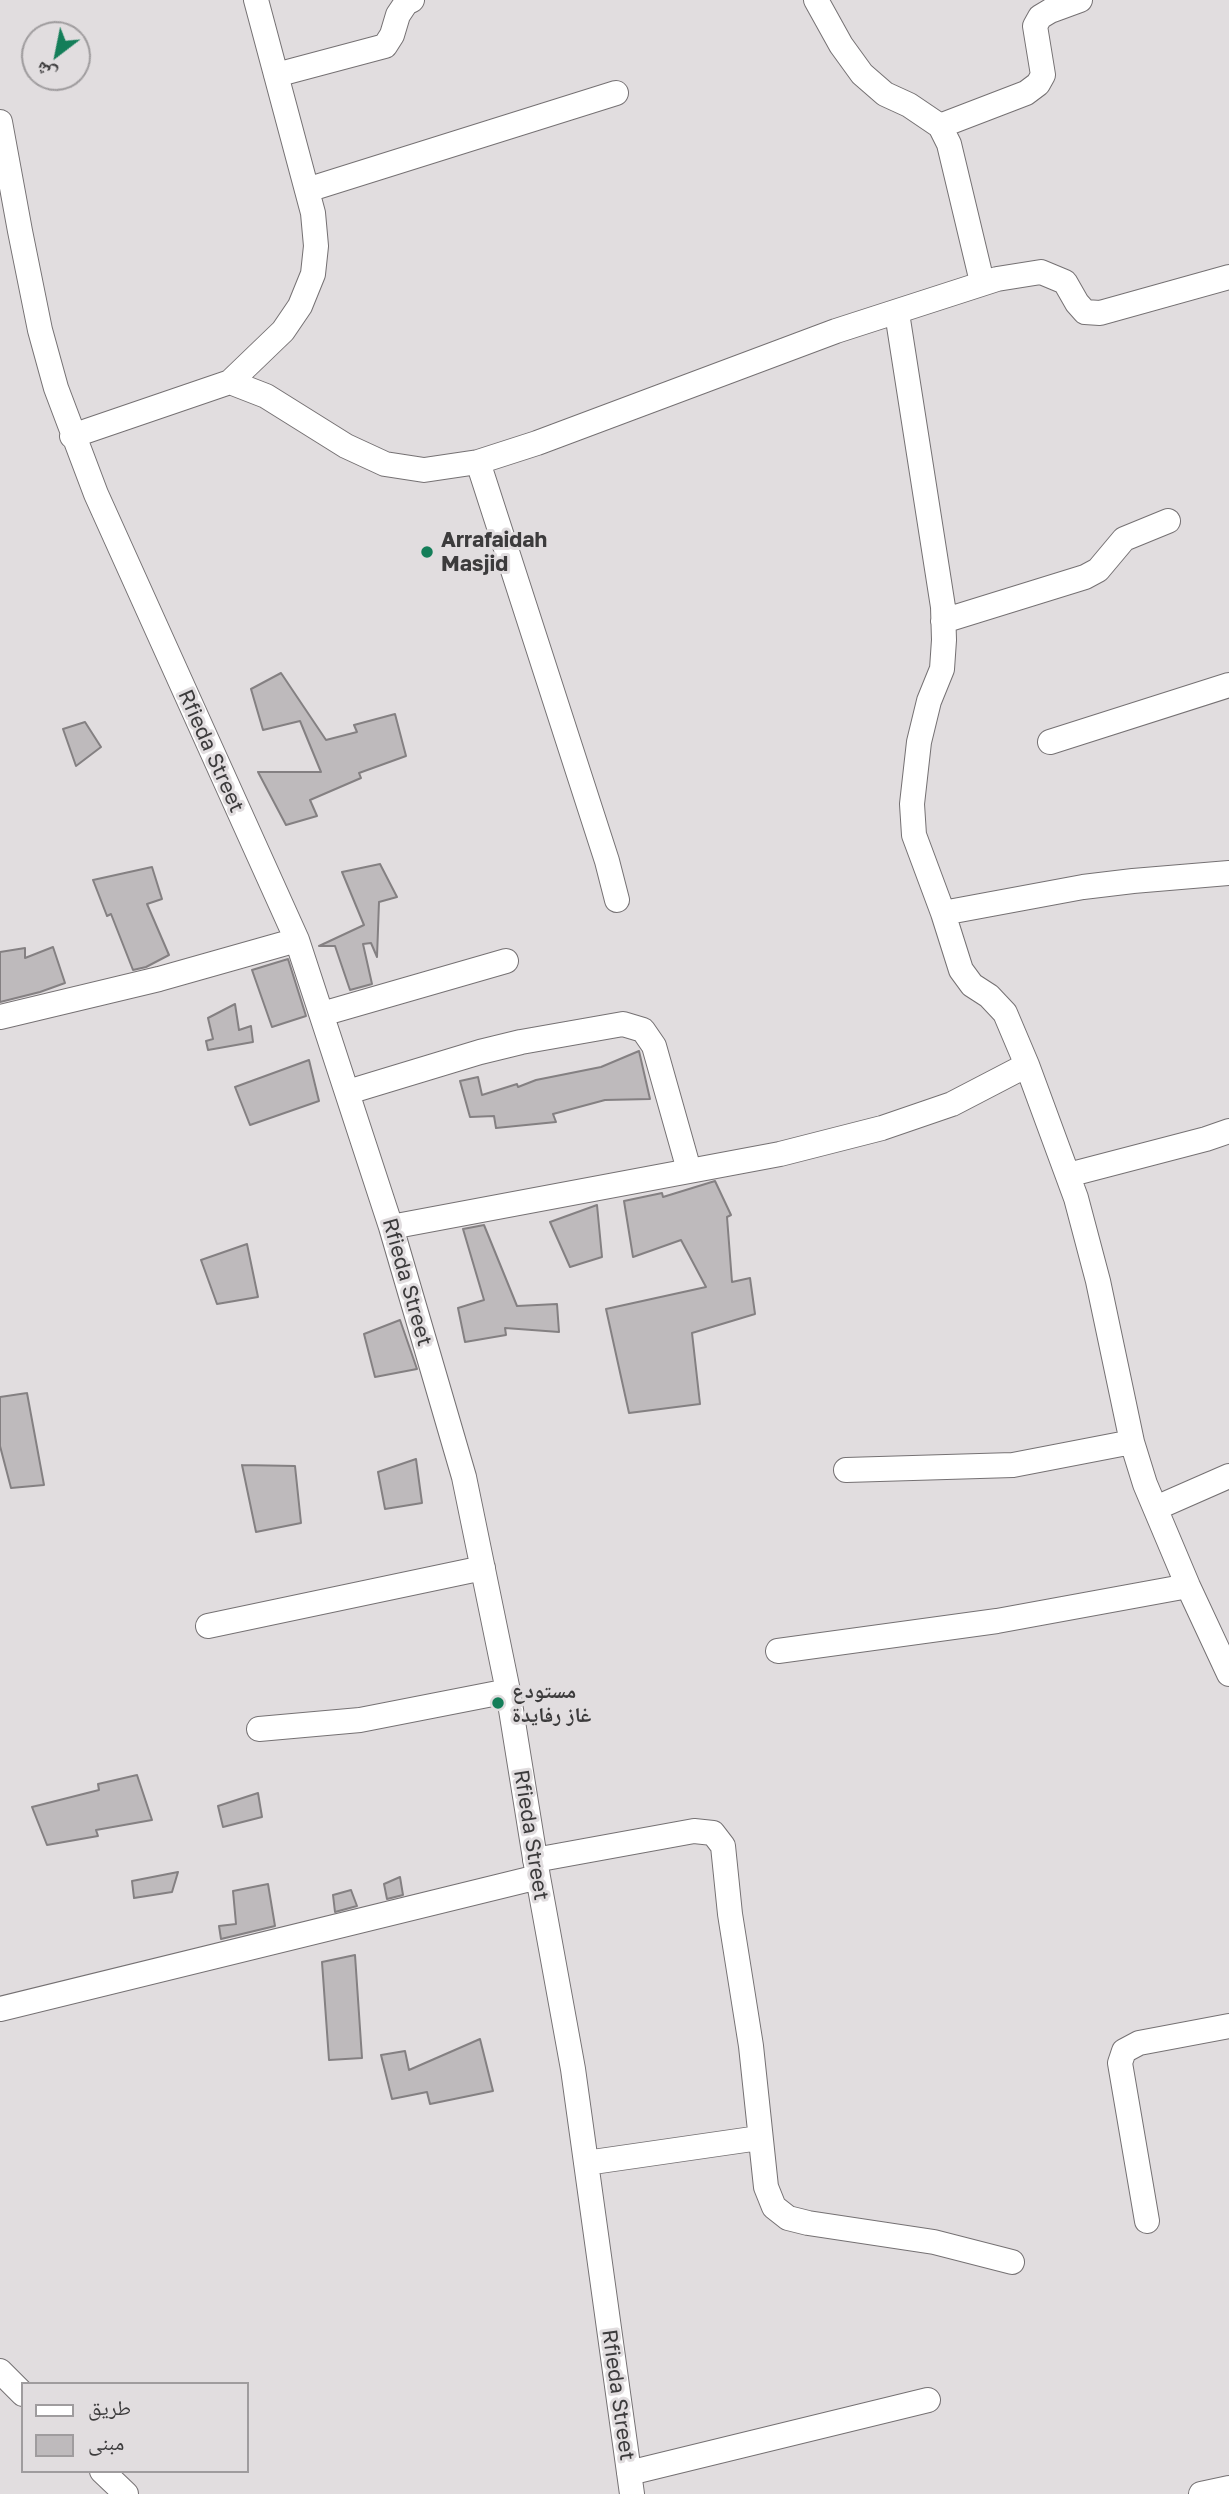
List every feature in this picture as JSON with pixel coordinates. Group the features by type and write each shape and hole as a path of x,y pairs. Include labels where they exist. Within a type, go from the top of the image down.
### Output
{"street":[{"path":"72,436 230,382 283,331 300,306 313,274 316,246 313,213 256,0"},
{"path":"276,75 385,46 392,35 398,15 411,0"},
{"path":"816,0 841,45 862,75 885,94 909,105 940,126 949,144 982,282"},
{"path":"940,126 1026,93 1038,84 1043,75 1035,26 1040,17 1050,11 1080,0"},
{"path":"307,190 616,93"},
{"name":"Rfieda Street","path":"0,122 40,330 72,436 145,606 297,940 391,1227 464,1477 508,1691 536,1869 573,2069 630,2483"},
{"path":"230,382 266,396 296,412 346,446 385,464 424,470 478,462 550,438 836,331 897,313 982,282 1041,272 1065,282 1085,312 1100,313 1229,277"},
{"path":"897,313 943,621 942,669 929,701 919,742 912,804 914,835 961,970 972,985 989,996 1004,1013 1068,1175 1098,1280 1132,1442 1145,1485 1229,1674"},
{"path":"478,462 603,848 617,901"},
{"path":"943,621 1085,577 1098,570 1124,539 1168,520"},
{"path":"1050,742 1229,685"},
{"path":"943,913 1095,886 1229,873"},
{"path":"0,1017 159,979 297,940"},
{"path":"322,1014 506,961"},
{"path":"348,1092 480,1052 623,1024 643,1030 654,1046 689,1170"},
{"path":"391,1227 780,1154 882,1128 952,1104 1027,1066"},
{"path":"1068,1175 1229,1131"},
{"path":"846,1470 1013,1465 1132,1442"},
{"path":"1156,1508 1229,1476"},
{"path":"208,1626 483,1568"},
{"path":"778,1651 997,1621 1188,1586"},
{"path":"259,1729 360,1720 508,1691"},
{"path":"0,2009 536,1869 694,1831 713,1833 723,1846 730,1914 751,2046 765,2187 774,2207 788,2218 808,2224 934,2242 1012,2262"},
{"path":"1147,2221 1120,2063 1124,2051 1139,2042 1229,2026"},
{"path":"586,2163 759,2138"},
{"path":"0,2371 21,2392"},
{"path":"630,2483 928,2400"},
{"path":"105,2473 126,2494"},
{"path":"1201,2494 1229,2488"}],"building":[{"path":"281,673 326,740 357,732 354,725 395,714 406,756 359,773 361,778 310,800 317,816 286,825 258,772 321,772 300,721 263,730 251,689"},
{"path":"85,722 101,747 76,766 63,729"},
{"path":"380,864 397,897 379,902 377,957 371,943 363,944 372,984 350,990 335,946 319,946 364,925 342,872"},
{"path":"152,867 162,899 147,904 169,955 146,967 133,970 111,914 107,916 93,880"},
{"path":"53,947 65,983 0,1002 0,952 25,948 25,958"},
{"path":"288,959 306,1016 272,1027 252,970"},
{"path":"235,1004 239,1030 251,1026 253,1042 208,1050 206,1041 213,1039 208,1018"},
{"path":"639,1051 650,1099 605,1100 553,1114 556,1122 496,1128 494,1116 470,1117 460,1081 478,1077 482,1095 517,1084 518,1087 536,1080 601,1067"},
{"path":"309,1060 319,1101 250,1125 235,1087"},
{"path":"715,1181 731,1215 727,1217 732,1282 750,1278 755,1314 692,1333 700,1404 629,1413 606,1309 706,1287 681,1240 633,1257 624,1201 662,1193 663,1197"},
{"path":"597,1205 602,1257 570,1267 550,1222"},
{"path":"484,1225 517,1306 557,1304 559,1332 505,1328 506,1335 465,1342 458,1308 484,1300 463,1229"},
{"path":"247,1244 258,1297 217,1304 201,1260"},
{"path":"400,1320 417,1369 375,1377 364,1334"},
{"path":"27,1393 44,1485 11,1488 0,1446 0,1397"},
{"path":"416,1459 422,1503 385,1509 378,1472"},
{"path":"242,1465 295,1466 301,1523 256,1532"},
{"path":"137,1775 152,1820 96,1830 98,1836 47,1845 32,1807 99,1790 98,1784"},
{"path":"258,1793 262,1817 223,1827 218,1806"},
{"path":"178,1872 172,1892 134,1898 132,1881"},
{"path":"400,1877 403,1895 387,1899 384,1884"},
{"path":"268,1884 275,1926 221,1939 219,1926 236,1924 233,1891"},
{"path":"351,1890 357,1906 335,1912 333,1895"},
{"path":"355,1955 362,2058 329,2060 322,1962"},
{"path":"480,2039 493,2091 430,2104 427,2092 392,2099 381,2055 405,2051 409,2070"}],"place":[{"name":"Arrafaidah Masjid","path":"427,552"},
{"name":"مستودع غاز رفايدة","path":"498,1703"}]}
